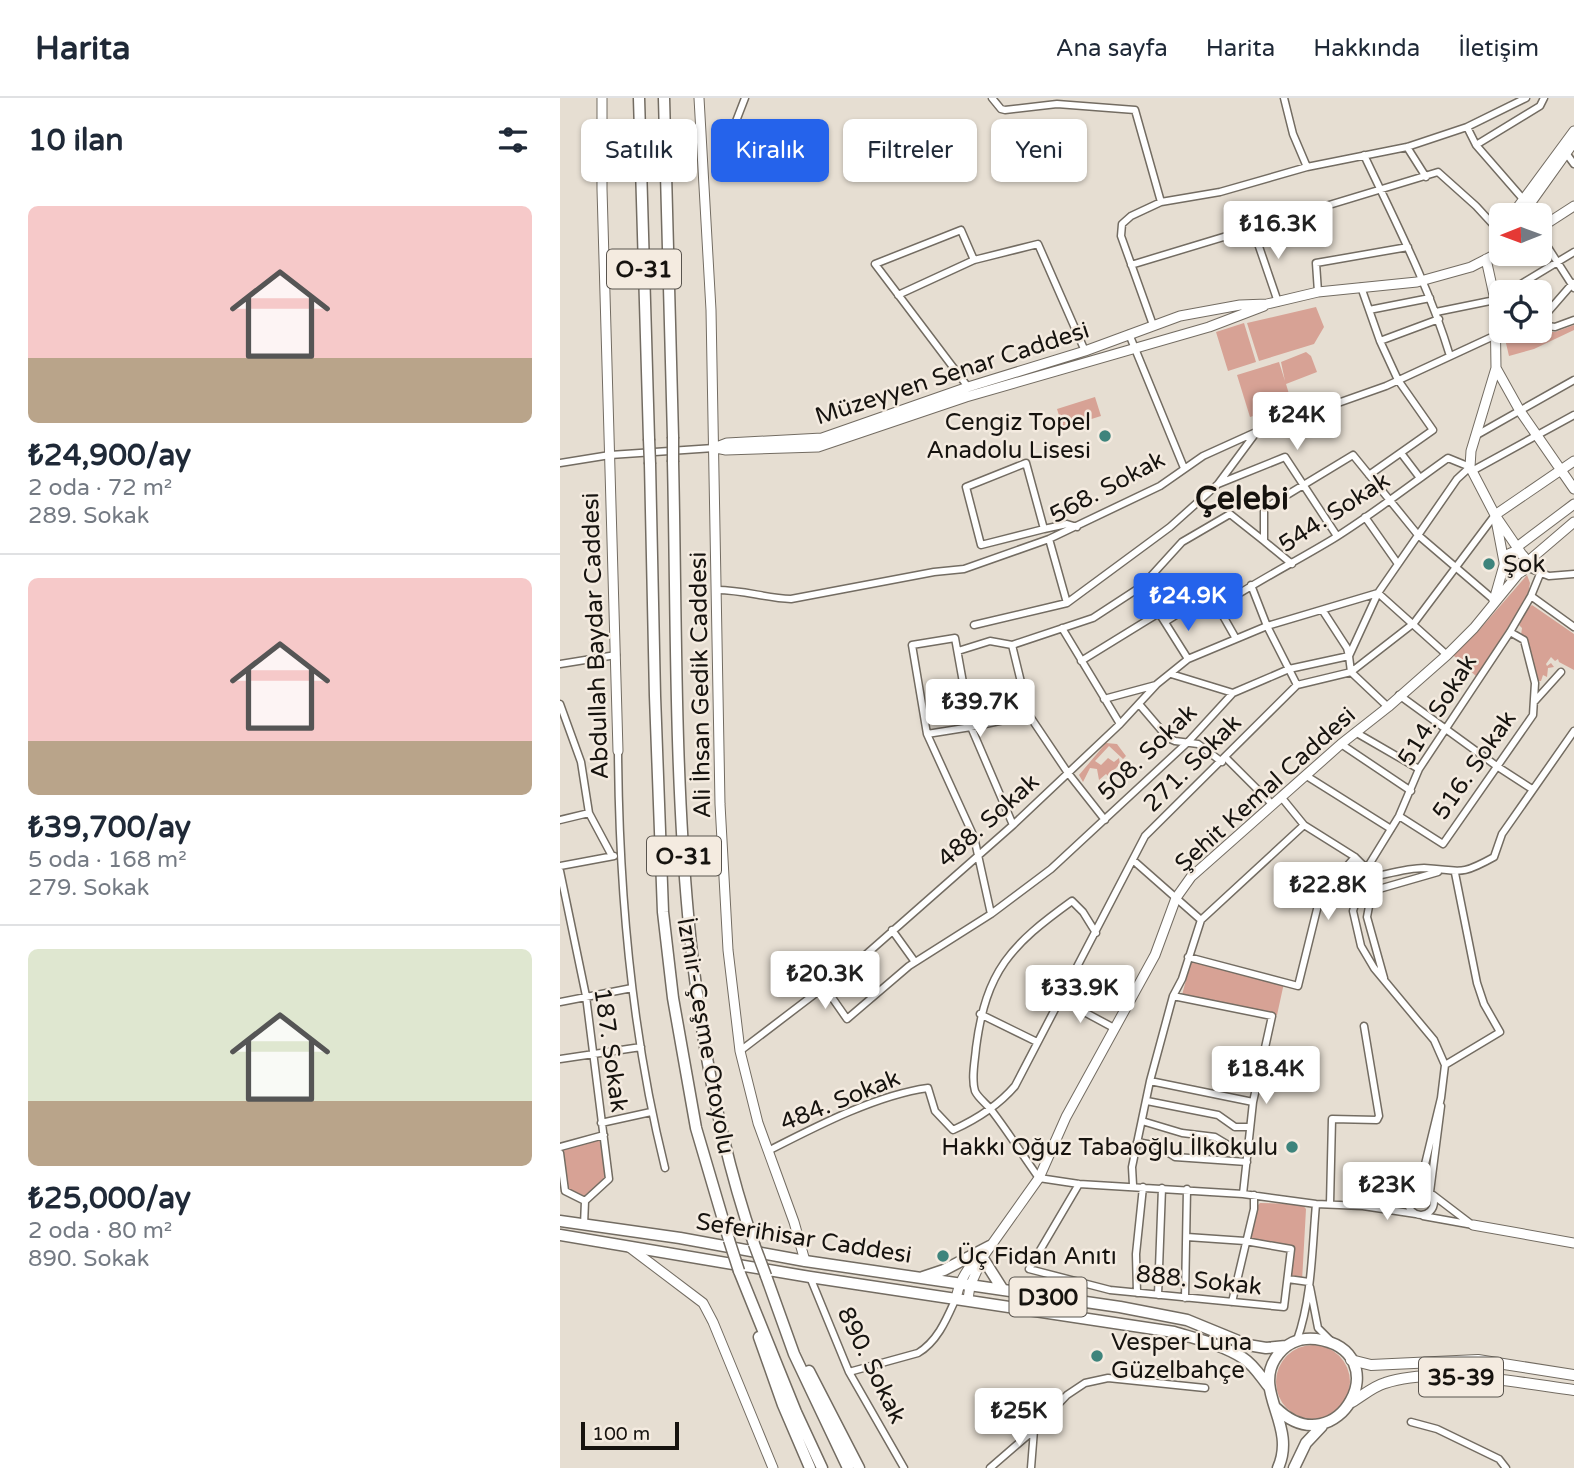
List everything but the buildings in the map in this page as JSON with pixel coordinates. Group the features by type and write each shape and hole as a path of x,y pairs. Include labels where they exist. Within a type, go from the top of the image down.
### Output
{"highway":[{"name":"İzmir-Çeşme Otoyolu","path":"639,98 663,912 673,998 696,1128 729,1240 796,1412 822,1468"},
{"name":"İzmir-Çeşme Otoyolu","path":"664,98 682,827 691,943 704,1042 736,1192 782,1320"},
{"name":"Seferihisar Caddesi","path":"560,1221 680,1238 805,1261 1120,1307 1187,1320 1248,1345 1266,1348 1291,1343"},
{"name":"Seferihisar Caddesi","path":"560,1235 810,1277 1174,1332 1242,1357 1255,1368 1269,1387"},
{"path":"918,1278 986,1253 1003,1290"},
{"path":"739,1270 766,1360 810,1468"},
{"path":"782,1320 859,1468"},
{"name":"O-31","path":"782,1320 794,1354 848,1468"},
{"name":"D300","path":"1291,1343 1307,1338 1331,1341"},
{"path":"1276,1408 1296,1423 1309,1426 1322,1426 1345,1413 1357,1388 1356,1374 1351,1360 1331,1341"},
{"path":"1269,1387 1269,1373 1275,1359 1291,1343"},
{"name":"D300","path":"1269,1387 1276,1408"},
{"path":"1276,1408 1284,1438 1284,1450 1278,1468"},
{"path":"1294,1468 1306,1443 1322,1426"}],"main road":[{"name":"Abdullah Baydar Caddesi","path":"602,98 602,189 618,751"},
{"name":"Ali İhsan Gedik Caddesi","path":"699,98 711,310 720,804 728,950 740,1051 768,1151 805,1261"},
{"path":"1520,203 1574,131"},
{"path":"1531,203 1574,142"},
{"path":"1552,220 1574,206"},
{"path":"1489,252 1486,259 1492,280"},
{"name":"Müzeyyen Senar Caddesi","path":"715,448 727,443 821,438 1202,311 1267,304 1318,292 1423,280 1471,267 1489,257"},
{"name":"Müzeyyen Senar Caddesi","path":"715,448 726,450 818,447 966,397 1243,316 1267,304"},
{"path":"1496,343 1496,368 1471,451 1471,469 1495,515 1519,550 1524,568"},
{"path":"1496,368 1536,436 1574,489"},
{"path":"1495,515 1574,461"},
{"path":"1494,603 1504,563 1510,553 1519,550 1574,504"},
{"path":"1495,515 1504,563 1511,573 1524,568 1574,522"},
{"name":"Şehit Kemal Caddesi","path":"962,1299 965,1285 1039,1178 1066,1117 1155,955 1176,898 1191,877 1341,744 1447,655 1474,628 1524,568"},
{"path":"1473,1225 1574,1243"},
{"path":"628,1246 703,1303 774,1468"},
{"name":"35-39","path":"1351,1360 1371,1365 1478,1360 1574,1375"},
{"name":"35-39","path":"1352,1402 1384,1383 1419,1377 1469,1376 1574,1390"}],"street":[{"path":"737,119 745,98"},
{"path":"992,98 1001,109 1011,110 1057,104 1135,110 1161,202"},
{"path":"1284,98 1293,134 1307,167"},
{"path":"1153,326 1121,236 1122,224 1131,216 1161,202 1220,192 1307,167 1407,146 1467,127 1526,98"},
{"path":"1476,145 1540,106 1544,98"},
{"path":"1467,127 1476,145 1523,199"},
{"path":"1407,146 1426,177"},
{"path":"1566,153 1574,164"},
{"path":"1364,155 1423,280 1450,356"},
{"path":"1131,265 1437,172 1476,206 1489,222"},
{"path":"1253,229 1278,302"},
{"path":"968,387 875,264 961,230 974,260"},
{"path":"898,295 974,260 1038,244 1085,351"},
{"path":"1318,292 1316,263 1408,247"},
{"path":"1528,280 1574,252"},
{"path":"1552,254 1573,284 1552,309"},
{"path":"1361,287 1380,341 1398,380 1433,430 1369,475"},
{"path":"1369,310 1430,298"},
{"path":"1436,312 1489,300"},
{"path":"1380,341 1439,319"},
{"path":"1552,326 1574,320"},
{"path":"1129,334 1184,468"},
{"name":"568. Sokak","path":"717,590 742,590 769,598 791,599 934,572 964,569 1049,540 1077,527 1160,486 1203,456 1256,432 1386,386 1489,338"},
{"path":"1475,436 1574,380"},
{"path":"1349,656 1378,593 1457,479 1574,415"},
{"path":"974,625 1067,603 1170,527 1219,484 1256,432"},
{"path":"560,463 610,455 715,448"},
{"path":"1401,453 1420,478"},
{"path":"1264,541 1264,509 1353,454 1418,535 1494,603"},
{"path":"1219,484 1284,457 1337,536"},
{"name":"544. Sokak","path":"1218,607 1337,536 1448,458 1471,469"},
{"path":"1044,530 1026,463 966,487 981,545 1044,530 1067,524 1077,527"},
{"path":"958,651 990,641 1012,645 1093,618 1142,586 1182,542 1230,514 1292,564"},
{"path":"1251,585 1267,626 1297,685 1351,671 1414,623 1495,515"},
{"path":"1365,517 1398,564"},
{"path":"1049,540 1067,603"},
{"path":"1524,568 1549,576 1574,574"},
{"name":"514. Sokak","path":"1367,868 1399,816 1419,769 1510,632 1531,596 1540,573"},
{"path":"1142,586 1188,659"},
{"path":"1378,593 1447,655"},
{"name":"488. Sokak","path":"740,1051 843,974 1013,825 1120,724 1157,684 1188,659 1235,637 1378,593"},
{"path":"1531,596 1574,627"},
{"path":"1165,622 1192,606 1218,607 1235,637"},
{"path":"1323,611 1347,648 1351,671 1388,707"},
{"path":"1082,661 1159,613"},
{"path":"1062,628 1120,724"},
{"name":"516. Sokak","path":"1399,816 1443,844 1533,715 1535,683 1524,640 1510,632"},
{"path":"991,914 974,837 926,734 912,645 955,638 971,727 1013,825"},
{"path":"1012,645 1029,715 1068,773 1105,820"},
{"path":"560,664 616,655"},
{"name":"508. Sokak","path":"824,986 847,1019 915,962 991,914 1051,869 1188,742 1233,693 1289,669 1349,656"},
{"path":"1534,703 1561,672"},
{"path":"1171,674 1233,693"},
{"path":"1104,699 1157,684"},
{"name":"271. Sokak","path":"953,1130 972,1122 991,1109 1015,1086 1145,836 1297,685"},
{"path":"1399,695 1532,789"},
{"path":"1139,704 1168,738 1198,744 1224,760 1273,805"},
{"path":"560,707 581,762 589,813 616,856 560,868"},
{"path":"926,734 1029,715"},
{"path":"1368,878 1422,868 1455,873 1470,870 1494,857 1502,834 1574,731"},
{"path":"1355,732 1419,769"},
{"path":"1341,744 1411,791"},
{"name":"Abdullah Baydar Caddesi","path":"618,751 616,856 651,1112 666,1168"},
{"path":"1306,775 1391,829"},
{"path":"1282,798 1304,825 1355,857 1367,868 1368,878 1353,911 1362,946 1374,968 1434,1040 1445,1065 1432,1194 1433,1208 1419,1215"},
{"path":"560,820 589,813"},
{"path":"1133,1185 1132,1167 1150,1081 1173,996 1182,979 1201,920 1304,825"},
{"path":"1188,957 1298,986 1321,897 1355,857"},
{"path":"1134,861 1201,920"},
{"name":"187. Sokak","path":"560,868 562,896 586,996 609,1179 585,1201"},
{"path":"1385,980 1367,917 1370,901 1379,889 1440,871"},
{"path":"1445,1065 1500,1032 1476,983 1455,873"},
{"path":"1096,933 1083,912 1072,901 1032,930 1011,952 993,981 980,1014 973,1073 975,1093 991,1109 1039,1178 1079,1184 1187,1189 1316,1204 1363,1206 1473,1225"},
{"path":"892,930 915,962"},
{"path":"560,1002 632,988"},
{"path":"1173,996 1272,1016 1253,1102 1243,1194"},
{"path":"1060,999 1114,1028"},
{"path":"980,1014 1037,1042"},
{"path":"1330,1204 1332,1119 1377,1120 1379,1116 1364,1026"},
{"path":"560,1059 641,1046"},
{"path":"1150,1081 1253,1102"},
{"name":"484. Sokak","path":"768,1151 821,1123 906,1091 928,1087 935,1111 953,1130"},
{"path":"1419,1215 1408,1205 1409,1196 1417,1190 1441,1098"},
{"path":"1147,1101 1218,1115 1235,1127 1249,1127"},
{"path":"601,1123 651,1112"},
{"path":"1142,1121 1182,1133 1215,1137 1230,1146 1247,1148"},
{"path":"560,1147 604,1135"},
{"path":"1137,1142 1158,1146 1175,1157 1247,1161"},
{"path":"560,1153 565,1191 585,1201 584,1225"},
{"name":"888. Sokak","path":"1079,1184 1029,1269 1110,1290 1284,1307 1288,1279"},
{"path":"1137,1293 1136,1254 1143,1187"},
{"path":"1158,1295 1162,1188"},
{"path":"1185,1298 1187,1189"},
{"path":"1363,1206 1390,1195 1417,1190 1432,1194 1473,1225"},
{"path":"1232,1302 1254,1209 1254,1195"},
{"path":"1291,1343 1303,1325 1316,1204"},
{"path":"1187,1237 1245,1241 1291,1249 1288,1279 1309,1282"},
{"name":"890. Sokak","path":"810,1277 849,1372 904,1468"},
{"path":"1309,1282 1318,1328 1331,1341"},
{"path":"849,1372 918,1353 927,1348 962,1299"},
{"path":"990,1468 1034,1430 1067,1395 1085,1383 1108,1378 1205,1388"},
{"path":"1411,1422 1450,1435 1499,1460 1506,1468"},
{"path":"1031,1468 1034,1430"}],"shaded area":[{"path":"1316,307 1324,327 1314,344 1259,361 1247,323"},
{"path":"1244,323 1256,362 1228,371 1216,332"},
{"path":"1574,325 1574,330 1552,340 1552,332"},
{"path":"1506,343 1547,343 1534,349 1509,356"},
{"path":"1306,352 1311,356 1317,372 1286,384 1292,404 1250,417 1237,375 1279,362 1285,381 1281,362"},
{"path":"1095,397 1101,416 1063,428 1057,409"},
{"path":"1527,575 1530,583 1528,595 1477,677 1453,655 1480,629"},
{"path":"1532,605 1574,634 1574,670 1551,657 1546,664 1547,666 1551,663 1554,667 1548,668 1547,677 1543,675 1541,681 1535,681 1519,625 1526,610"},
{"path":"1106,743 1117,744 1126,756 1123,759 1109,746 1095,761 1101,765 1108,758 1114,762 1119,758 1120,764 1108,776 1106,774 1099,780 1097,769 1090,768 1083,782 1079,775"},
{"path":"1191,961 1284,983 1277,1015 1182,995"},
{"path":"604,1135 609,1179 585,1201 565,1191 560,1147"},
{"path":"1260,1203 1302,1204 1306,1209 1302,1281 1290,1280 1294,1252 1291,1249 1245,1241 1254,1209"},
{"path":"1313,1345 1334,1351 1344,1361 1350,1382 1344,1403 1334,1413 1313,1419 1292,1413 1282,1403 1276,1382 1282,1361 1292,1351"}],"place":[{"name":"Cengiz Topel Anadolu Lisesi","path":"1105,436"},
{"name":"Şok","path":"1489,564"},
{"name":"Hakkı Oğuz Tabaoğlu İlkokulu","path":"1292,1147"},
{"name":"Üç Fidan Anıtı","path":"943,1256"},
{"name":"Vesper Luna Güzelbahçe","path":"1097,1356"}],"district":[{"name":"Çelebi","path":"1242,498"}]}
